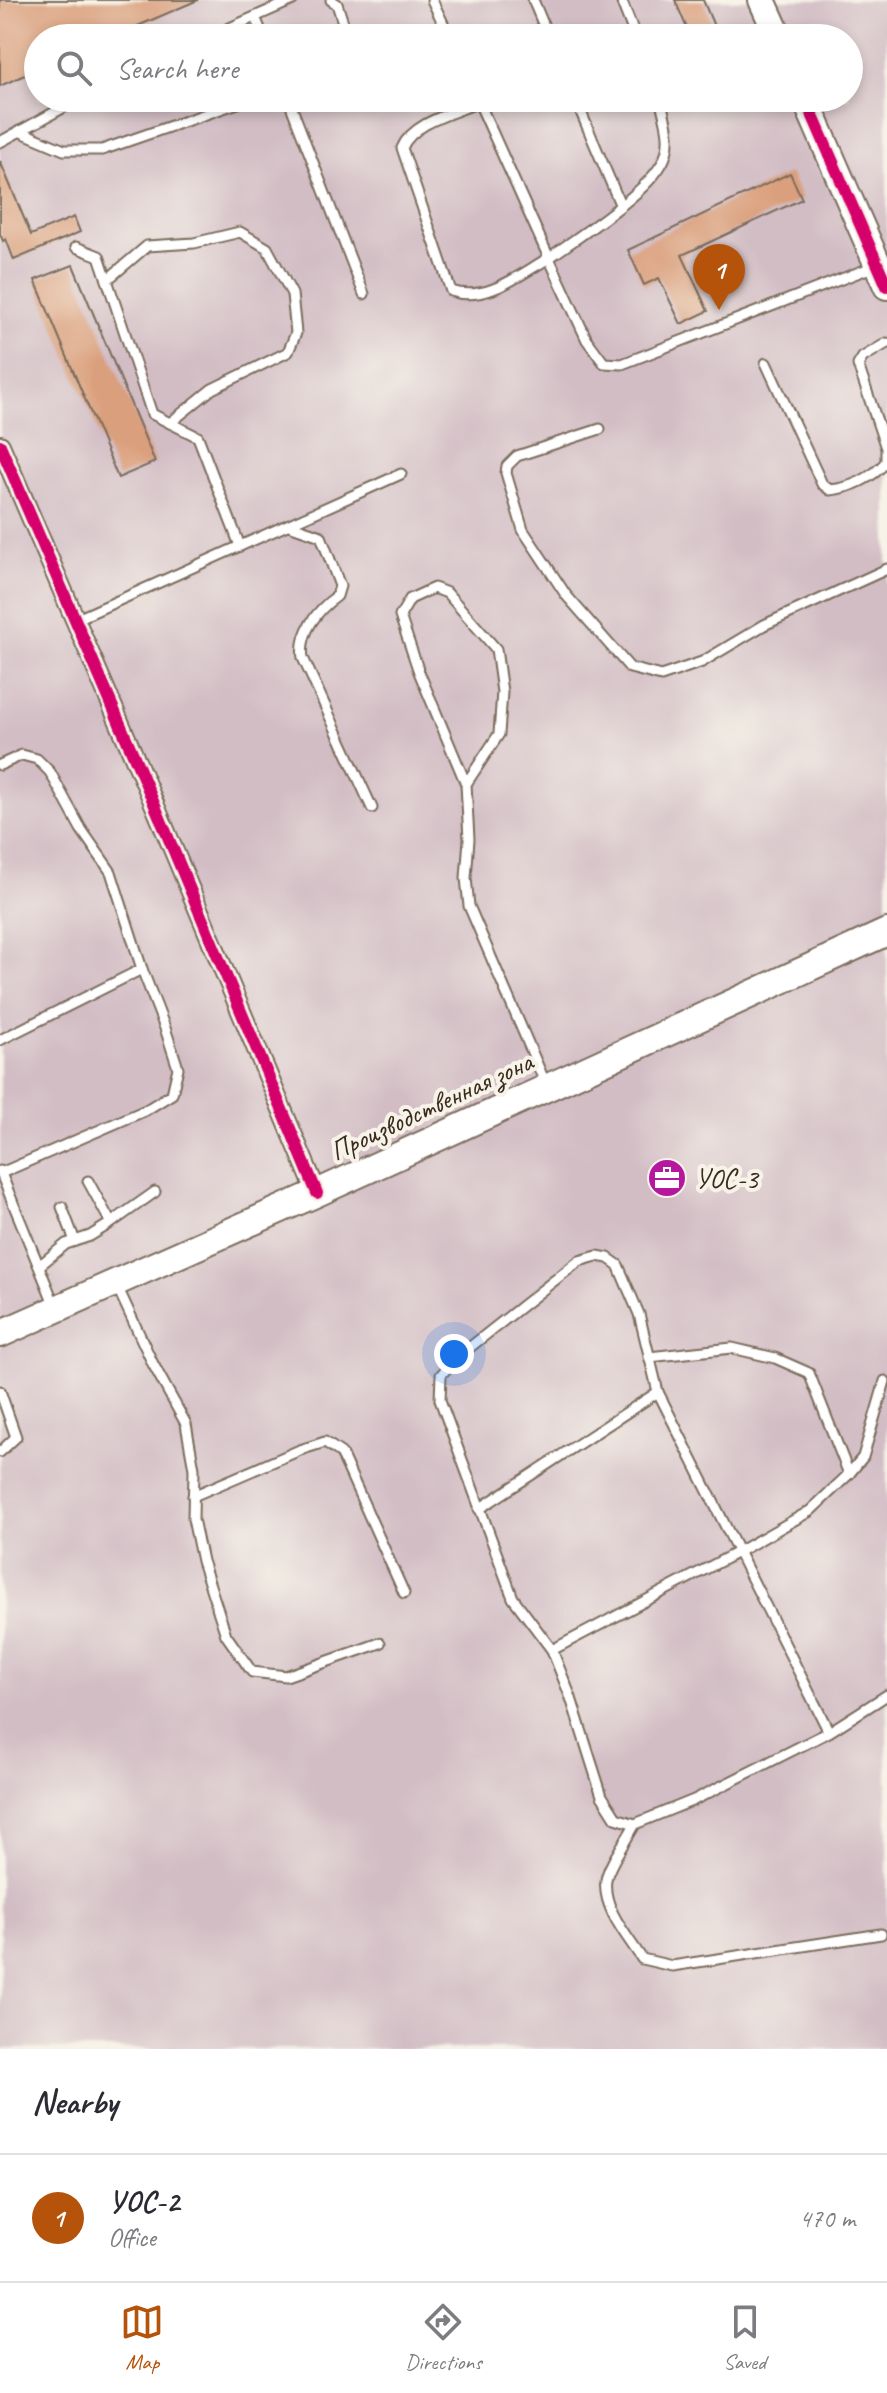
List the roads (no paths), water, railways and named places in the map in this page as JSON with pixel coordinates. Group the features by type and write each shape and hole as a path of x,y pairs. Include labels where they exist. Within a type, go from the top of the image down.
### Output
{"main road":[{"path":"762,0 773,24"},
{"path":"811,112 882,275"},
{"name":"Производственная зона","path":"0,1334 317,1193 887,932"}],"street":[{"path":"0,445 317,1193"}],"lane":[{"path":"239,24 293,0"},
{"path":"331,0 337,4 343,24"},
{"path":"432,0 443,24"},
{"path":"533,0 543,24"},
{"path":"621,0 630,24"},
{"path":"255,17 258,24"},
{"path":"0,142 55,112"},
{"path":"19,131 64,150 102,150 212,112"},
{"path":"293,112 364,294"},
{"path":"453,112 417,129 407,137 402,148 451,291 466,296 500,286 549,258 641,190 666,156 669,138 663,112"},
{"path":"483,112 587,340 604,363 622,364 882,275"},
{"path":"581,112 620,204"},
{"path":"107,280 147,246 194,243 240,232 267,248 292,294 296,333 288,352 212,389 170,423"},
{"path":"76,247 99,256 152,414 198,437 240,546"},
{"path":"766,363 822,484 830,490 841,489 875,474 886,462 886,448 858,365 863,357 887,343"},
{"path":"600,429 517,456 507,466 506,473 523,530 566,595 630,668 661,676 702,662 764,625 887,569"},
{"path":"75,620 401,474"},
{"path":"289,525 321,536 340,586 337,596 324,606 301,645 303,658 372,808"},
{"path":"466,784 499,734 502,692 496,649 447,593 434,588 410,599 400,616 419,672 466,784 469,906 547,1088"},
{"path":"0,765 22,755 37,759 50,772 81,829 111,872 178,1068 172,1094 146,1110 0,1172 56,1309"},
{"path":"0,1040 142,969"},
{"path":"88,1181 111,1223"},
{"path":"39,1266 66,1244 111,1223 155,1192"},
{"path":"62,1207 75,1241"},
{"path":"635,1824 616,1818 602,1796 571,1698 552,1650 513,1598 440,1400 441,1375 455,1359 579,1261 597,1256 608,1258 618,1265 639,1314 658,1392 829,1732"},
{"path":"116,1283 153,1364 186,1424 194,1469 193,1519 202,1561 226,1635 252,1672 286,1676 380,1643"},
{"path":"649,1357 732,1348 783,1360 809,1373 849,1474"},
{"path":"552,1650 810,1511 863,1457 885,1381"},
{"path":"0,1391 2,1405 16,1437 0,1452"},
{"path":"479,1509 658,1392"},
{"path":"193,1496 325,1442 341,1453 404,1593"},
{"path":"881,1934 672,1966 642,1959 612,1912 606,1878 635,1824 694,1800 829,1732 887,1695"}],"place":[{"name":"УОС-2","path":"719,310"},
{"name":"УОС-3","path":"667,1178"}]}
